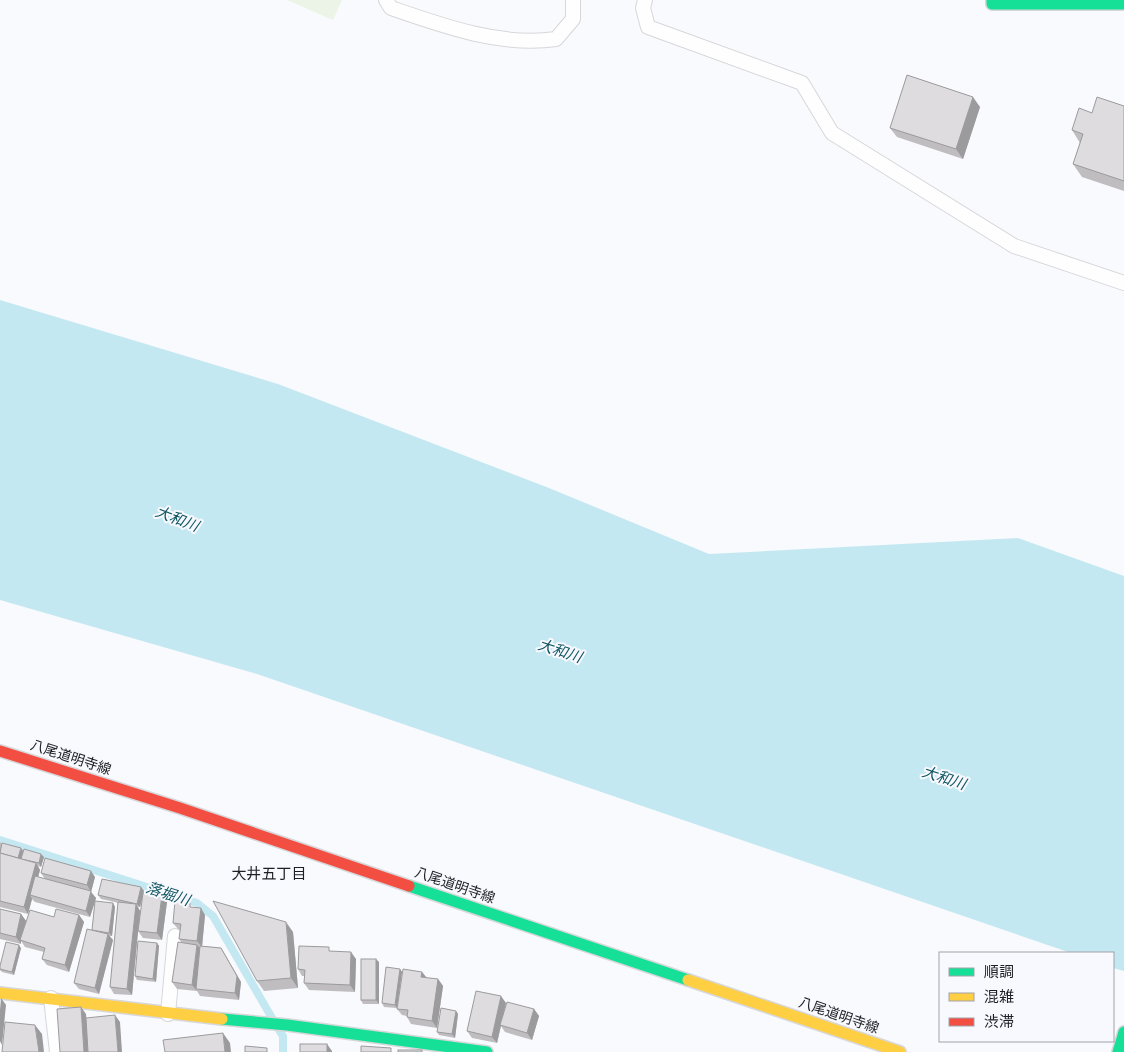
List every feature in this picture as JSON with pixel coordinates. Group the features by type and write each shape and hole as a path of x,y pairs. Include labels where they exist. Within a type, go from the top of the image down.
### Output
{"main road":[{"path":"992,0 992,4 1124,4"},
{"name":"八尾道明寺線","path":"0,750 189,811 900,1052"},
{"path":"0,993 168,1014 288,1025 487,1052"},
{"path":"1118,1052 1124,1032"}],"lane":[{"path":"386,0 391,8 453,29 534,42 556,38 573,19 573,0"},
{"path":"645,0 643,8 648,27 802,83 832,133 1014,246 1124,283"},
{"path":"168,1014 175,936"},
{"path":"51,998 57,1052"},
{"path":"352,1034 352,1052"}],"shaded area":[{"path":"287,0 342,0 333,20"}],"water":[{"name":"大和川","path":"0,300 278,384 549,488 709,554 1018,538 1124,576 1124,971 1114,968 1114,952 1068,952 257,674 0,600"}],"building":[{"path":"907,75 973,97 956,149 890,128"},
{"path":"1097,97 1124,106 1124,181 1073,164 1083,134 1072,130 1079,108 1092,113"},
{"path":"2,843 21,848 18,858 0,853"},
{"path":"24,849 41,854 39,863 21,859"},
{"path":"0,853 36,863 24,907 0,901"},
{"path":"45,858 91,871 87,885 41,873"},
{"path":"35,876 91,891 86,911 30,895"},
{"path":"102,879 141,887 137,904 98,895"},
{"path":"143,893 162,895 157,933 138,931"},
{"path":"95,901 113,903 109,933 92,930"},
{"path":"175,901 190,903 190,907 201,908 197,941 179,939 181,924 173,923"},
{"path":"213,901 286,922 291,978 257,981"},
{"path":"118,902 136,904 127,989 110,987"},
{"path":"0,909 21,914 16,937 0,933"},
{"path":"56,909 79,915 65,965 42,959 45,948 20,940 30,910 54,917"},
{"path":"87,929 108,934 95,988 74,983"},
{"path":"138,941 157,943 153,979 135,976"},
{"path":"6,942 19,945 12,972 0,969"},
{"path":"178,942 197,945 192,985 172,982"},
{"path":"200,946 221,948 237,976 235,993 196,989"},
{"path":"299,946 329,947 329,951 351,952 350,985 304,983 305,970 298,969"},
{"path":"361,959 376,959 376,1000 361,1000"},
{"path":"386,967 400,969 395,1005 382,1003"},
{"path":"403,969 422,972 421,977 438,979 432,1021 407,1017 408,1010 397,1009"},
{"path":"476,991 501,996 492,1037 467,1031"},
{"path":"507,1002 534,1009 527,1033 500,1025"},
{"path":"81,1007 84,1052 60,1052 57,1009"},
{"path":"441,1008 456,1011 452,1034 437,1032"},
{"path":"115,1015 118,1052 88,1052 86,1018"},
{"path":"5,1022 35,1025 39,1052 2,1052"},
{"path":"223,1033 225,1052 165,1052 163,1040"},
{"path":"300,1044 327,1044 327,1052 300,1052"},
{"path":"245,1046 267,1048 267,1052 245,1052"},
{"path":"361,1046 391,1048 391,1052 361,1052"},
{"path":"398,1050 422,1050 422,1052 398,1052"}],"waterway":[{"name":"落堀川","path":"0,840 197,903 213,916 272,1018"},
{"name":"落堀川","path":"279,1030 283,1036 283,1052"}],"traffic: fast":[{"path":"992,0 992,4 1124,4"},
{"path":"409,886 688,980"},
{"path":"222,1019 287,1025 487,1052"},
{"path":"1118,1052 1124,1032"}],"traffic: slow":[{"path":"688,980 900,1052"},
{"path":"0,993 222,1019"}],"traffic: jam":[{"path":"0,751 180,808 409,886"}],"district":[{"name":"大井五丁目","path":"269,874"}]}
